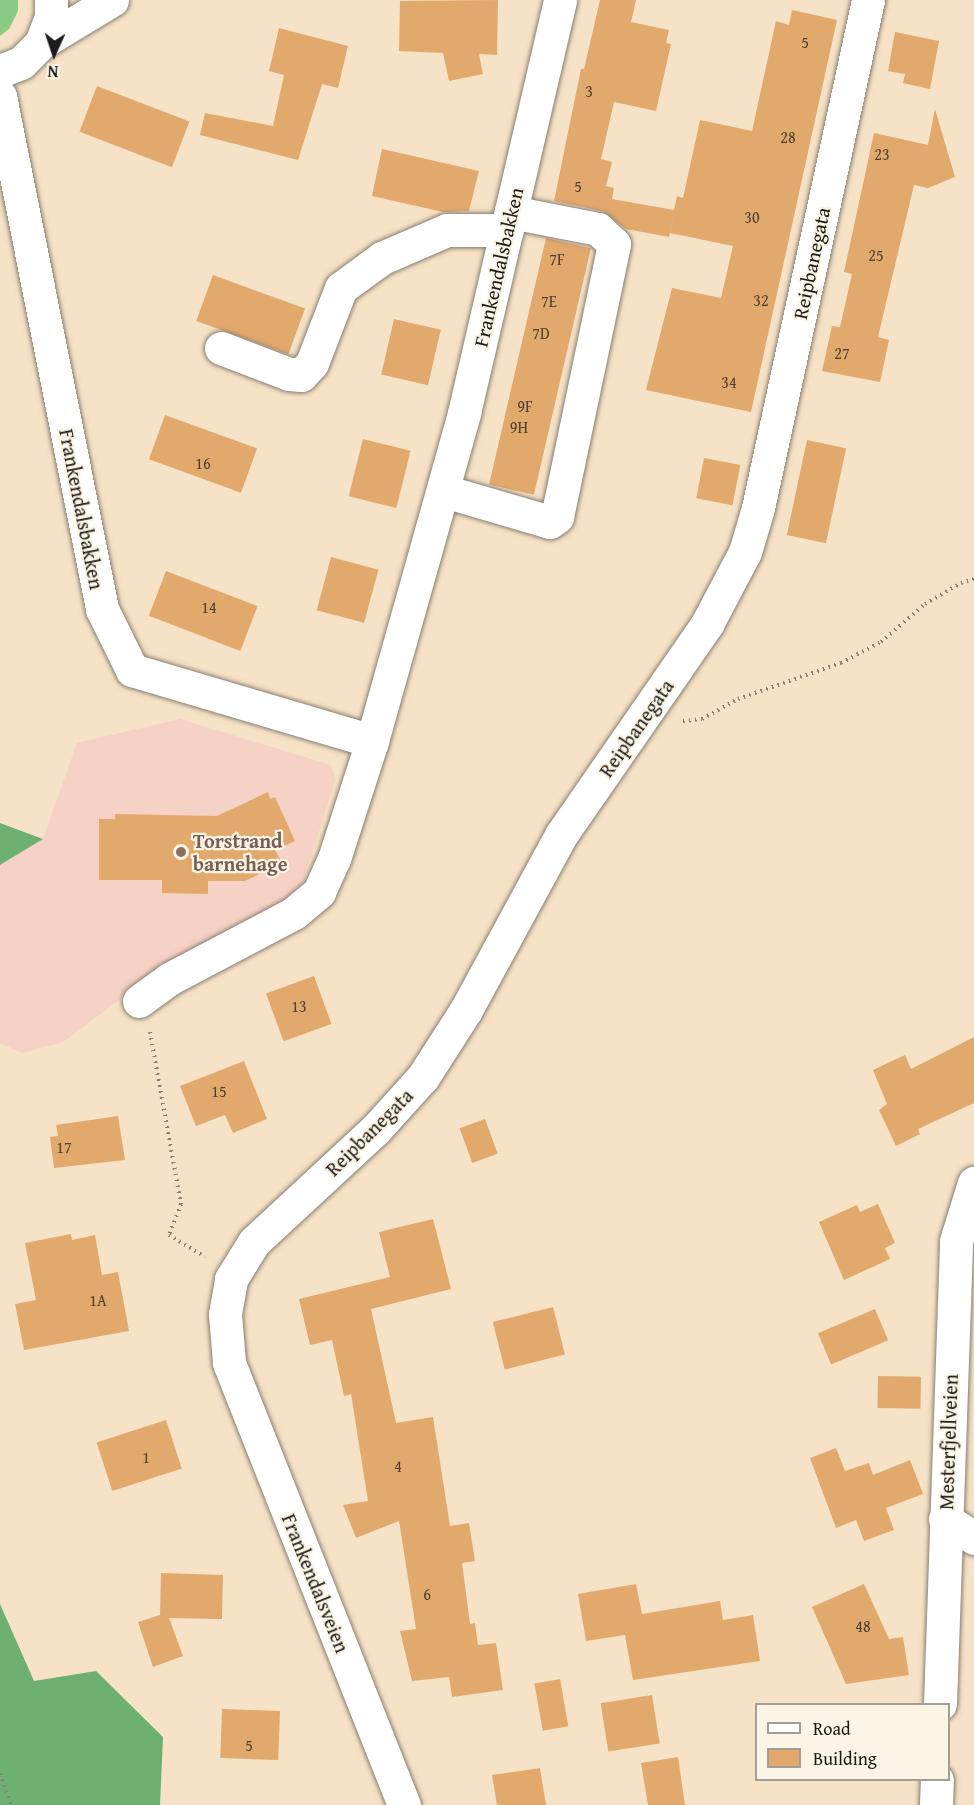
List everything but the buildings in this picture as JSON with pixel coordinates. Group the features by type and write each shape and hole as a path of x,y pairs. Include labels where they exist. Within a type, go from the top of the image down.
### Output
{"street":[{"path":"40,43 51,17 51,0"},
{"path":"0,71 21,63 40,43 112,0"},
{"name":"Frankendalsbakken","path":"140,1001 170,980 294,913 319,892 334,859 372,741 444,491 560,0"},
{"name":"Reipbanegata","path":"229,1362 225,1314 231,1279 254,1242 376,1129 423,1077 466,1010 561,835 707,624 745,552 758,508 868,0"},
{"name":"Frankendalsbakken","path":"0,96 102,609 132,670 372,741"},
{"path":"220,348 289,374 301,375 312,363 341,288 382,258 447,230 509,221 598,229 615,244 557,517 550,522 444,491"},
{"name":"Mesterfjellveien","path":"940,1703 956,1241 974,1183"},
{"name":"Frankendalsveien","path":"229,1362 404,1805"},
{"path":"945,1519 974,1538"},
{"path":"936,1805 937,1781"}],"path":[{"path":"679,722 702,719 738,699 841,663 881,642 925,604 961,583 974,579"},
{"path":"140,1001 155,1050 180,1204 169,1234 194,1254"},
{"path":"0,1774 11,1805"}],"shaded area":[{"path":"180,719 331,765 336,779 297,899 135,988 63,1042 23,1053 0,1043 0,865 43,839 77,743"}],"green space":[{"path":"0,0 18,0 18,11 9,29 0,36"},
{"path":"0,823 43,839 0,865"},
{"path":"0,1604 34,1681 96,1671 163,1737 160,1805 0,1805"}],"place":[{"name":"Torstrand barnehage","path":"181,852"}]}
